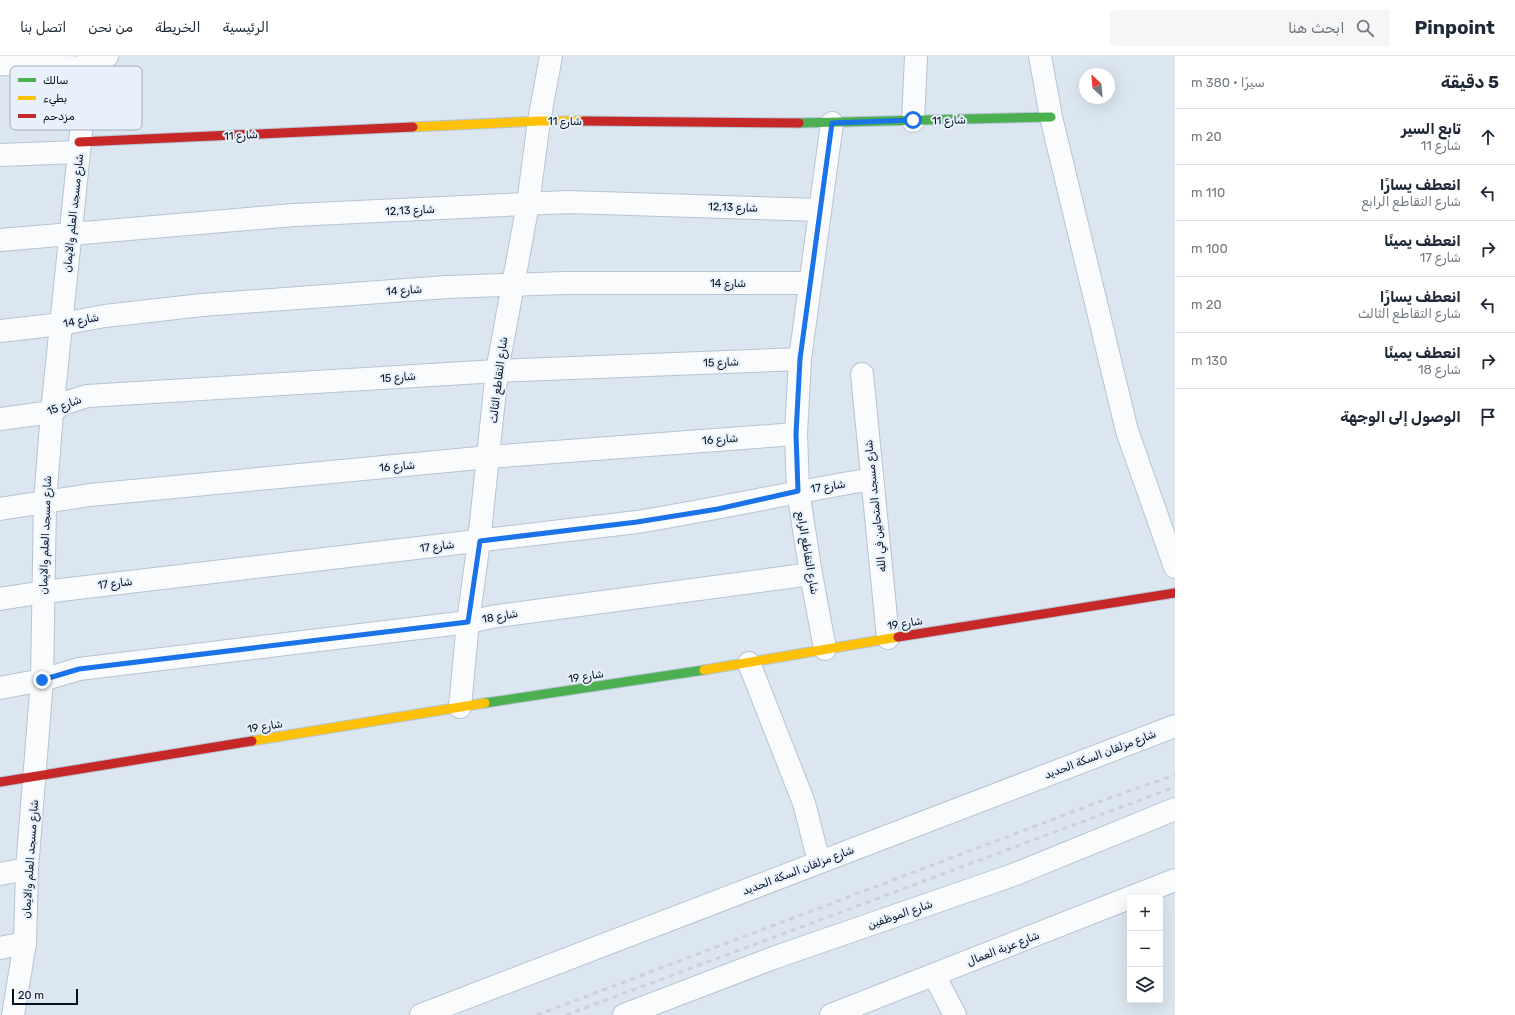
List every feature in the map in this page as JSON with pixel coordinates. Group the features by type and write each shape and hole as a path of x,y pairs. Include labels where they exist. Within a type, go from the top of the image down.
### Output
{"street":[{"path":"0,64 88,62 107,56"},
{"name":"شارع التقاطع الثالث","path":"460,707 468,622 480,541 497,371 528,204 539,121 551,56"},
{"path":"913,120 916,56"},
{"path":"1040,56 1051,117 1127,431 1175,567"},
{"name":"شارع 11","path":"0,155 79,147 539,121 832,123 1051,117"},
{"name":"شارع التقاطع الرابع","path":"825,649 798,491 796,434 800,359 832,123"},
{"name":"شارع مسجد العلم والايمان","path":"13,1015 25,943 27,869 36,776 42,680 45,502 52,412 81,130"},
{"name":"شارع 12,13","path":"0,240 71,233 294,216 568,202 820,210"},
{"name":"شارع 14","path":"0,332 61,324 105,316 202,305 447,287 513,286 565,283 810,283"},
{"name":"شارع 15","path":"0,418 52,412 62,404 87,396 497,371 800,359"},
{"name":"شارع مسجد المتحابين في الله","path":"862,374 888,638"},
{"name":"شارع 16","path":"0,509 90,495 489,457 796,434"},
{"name":"شارع 17","path":"0,599 44,592 637,522 718,509 798,491 872,479"},
{"name":"شارع 18","path":"0,688 42,680 79,669 468,622 505,615 811,574"},
{"name":"شارع 19","path":"0,782 460,707 749,663 888,638 1175,593"},
{"path":"749,663 804,803 819,862"},
{"name":"شارع مزلقان السكة الحديد","path":"421,1015 1175,726"},
{"name":"شارع الموظفين","path":"624,1015 776,957 1013,875 1175,809"},
{"path":"0,874 27,869"},
{"name":"شارع عزبة العمال","path":"831,1015 1175,880"},
{"path":"0,948 25,943"},
{"path":"934,975 955,1015"}],"railway":[{"path":"537,1015 1112,797 1175,775"},
{"path":"566,1015 1175,787"}],"traffic: fast":[{"path":"799,123 1051,117"},
{"path":"485,703 704,670"}],"traffic: slow":[{"path":"413,127 539,121 584,121"},
{"path":"704,670 898,637"},
{"path":"252,741 485,703"}],"traffic: jam":[{"path":"584,121 799,123"},
{"path":"79,142 413,127"},
{"path":"898,637 1175,593"},
{"path":"0,782 252,741"}],"route":[{"path":"42,680 79,669 468,622 480,541 637,522 718,509 798,491 796,434 800,359 832,123 913,120"}]}
